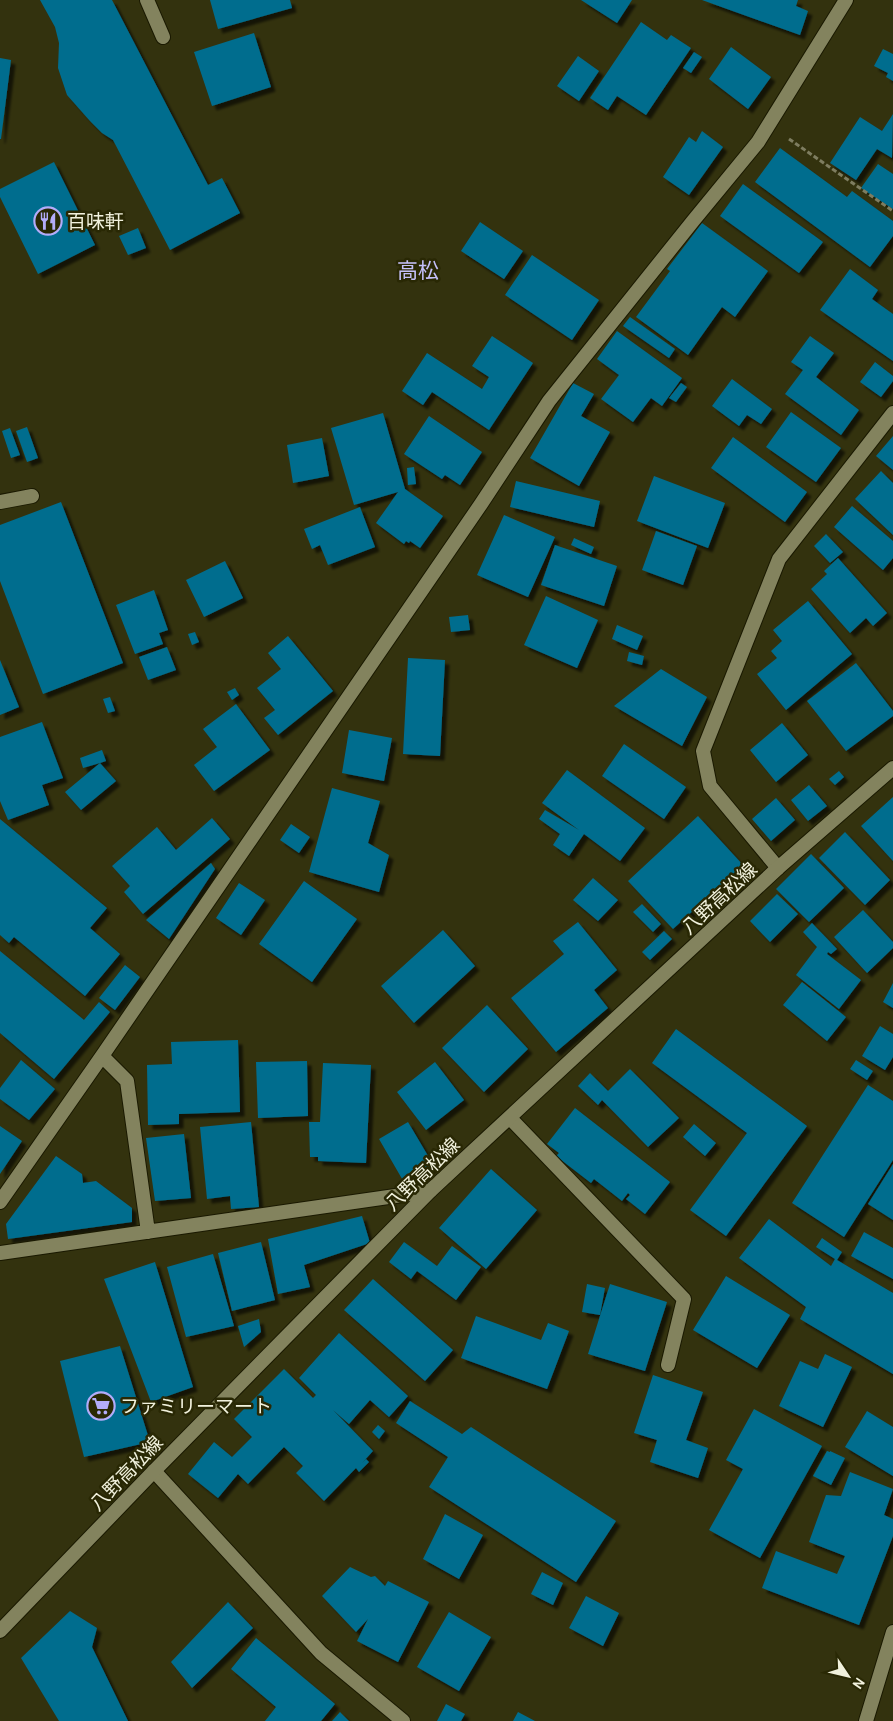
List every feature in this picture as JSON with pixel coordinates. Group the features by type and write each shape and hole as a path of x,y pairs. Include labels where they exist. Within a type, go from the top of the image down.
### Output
{"street":[{"path":"147,0 163,37"},
{"path":"0,1202 481,504 549,400 758,142 846,0"},
{"path":"778,868 710,786 704,751 779,559 893,413"},
{"path":"0,502 32,496"},
{"name":"八野高松線","path":"0,1631 154,1471 430,1191 778,868 893,768"},
{"path":"102,1056 127,1081 148,1232"},
{"path":"510,1118 684,1299 668,1364"},
{"path":"0,1253 430,1191"},
{"path":"154,1471 321,1653 404,1721"},
{"path":"866,1721 893,1632"}],"path":[{"path":"769,125 893,211"}],"building":[{"path":"40,0 112,0 208,185 222,178 240,213 170,250 113,140 102,133 67,95 58,68 59,43 55,27"},
{"path":"210,0 290,0 292,8 218,29"},
{"path":"581,0 632,0 617,23"},
{"path":"702,0 798,0 796,6 808,11 800,35"},
{"path":"641,22 667,40 671,35 691,48 646,115 617,96 608,110 590,98"},
{"path":"254,33 271,87 212,106 194,52"},
{"path":"731,47 771,77 748,109 709,79"},
{"path":"883,49 893,54 893,81 886,77 888,73 874,66"},
{"path":"694,52 702,57 691,73 683,68"},
{"path":"578,56 599,71 579,101 557,86"},
{"path":"0,58 11,60 1,139 0,139"},
{"path":"893,114 892,158 877,149 856,180 830,163 860,117 882,131"},
{"path":"702,131 723,147 689,195 663,177 689,137 696,142"},
{"path":"780,148 847,197 852,191 893,221 893,236 870,267 755,182"},
{"name":"百味軒","path":"54,162 95,245 38,274 0,197 0,189"},
{"path":"878,164 893,174 893,209 861,188"},
{"path":"743,184 823,242 799,273 720,216"},
{"path":"480,222 523,251 504,279 461,251"},
{"path":"702,223 768,271 735,317 722,307 688,355 636,317 670,271 667,269"},
{"path":"138,228 146,248 128,255 119,236"},
{"path":"532,255 599,300 572,340 505,295"},
{"path":"850,269 878,290 872,299 893,314 893,361 820,310"},
{"path":"630,317 675,349 669,358 623,326"},
{"path":"617,331 682,378 662,406 651,398 633,422 601,399 619,375 597,359"},
{"path":"492,336 533,363 489,430 432,392 423,405 402,391 427,353 482,389 489,377 472,366"},
{"path":"810,336 834,353 816,377 859,410 841,435 785,394 803,370 791,362"},
{"path":"875,362 893,376 893,381 881,397 860,382"},
{"path":"732,379 772,409 761,424 747,415 739,426 712,406"},
{"path":"573,383 594,394 581,416 610,432 579,486 530,458"},
{"path":"681,383 687,387 676,402 669,398"},
{"path":"791,412 841,448 816,482 766,447"},
{"path":"383,413 405,489 443,516 420,548 410,541 409,543 406,541 404,544 376,523 398,492 354,505 331,428"},
{"path":"429,416 482,452 460,485 445,475 442,479 404,454"},
{"path":"27,427 38,458 27,462 16,431"},
{"path":"10,428 20,455 11,458 2,431"},
{"path":"893,436 893,470 876,456"},
{"path":"733,437 807,492 785,522 711,468"},
{"path":"322,438 329,476 293,483 287,445"},
{"path":"414,467 416,484 408,485 407,468"},
{"path":"881,471 893,483 893,535 855,499"},
{"path":"654,476 725,503 708,548 637,521"},
{"path":"516,481 600,501 594,527 510,507"},
{"path":"61,502 123,663 43,694 0,581 0,525"},
{"path":"852,506 893,541 893,558 883,570 834,527"},
{"path":"360,507 375,547 328,565 320,545 312,549 304,529"},
{"path":"504,515 555,537 528,597 477,575"},
{"path":"656,531 697,546 683,585 642,570"},
{"path":"826,534 843,552 830,563 814,546"},
{"path":"574,538 594,547 591,554 571,545"},
{"path":"555,545 617,566 604,606 541,585"},
{"path":"838,558 887,613 873,626 866,618 850,633 811,589 827,574 824,571"},
{"path":"225,561 243,598 204,617 186,580"},
{"path":"154,590 168,630 159,633 163,644 135,654 116,605"},
{"path":"546,596 598,620 577,668 524,645"},
{"path":"808,601 852,654 786,710 757,674 777,658 771,651 782,641 773,630"},
{"path":"468,615 470,630 451,632 449,617"},
{"path":"617,625 643,636 637,650 612,639"},
{"path":"195,632 199,642 192,645 188,634"},
{"path":"288,636 333,691 278,735 264,718 275,710 257,688 281,669 268,653"},
{"path":"167,647 176,670 148,680 139,657"},
{"path":"629,652 644,656 642,665 627,661"},
{"path":"408,658 445,660 440,756 403,754"},
{"path":"0,660 19,707 0,715"},
{"path":"856,663 893,711 893,716 846,751 807,701"},
{"path":"661,669 707,697 682,746 614,706"},
{"path":"235,688 239,695 232,700 227,692"},
{"path":"110,697 115,711 108,713 103,699"},
{"path":"236,704 270,750 214,791 194,765 217,747 203,729"},
{"path":"42,722 63,778 42,785 49,805 8,820 0,801 0,737"},
{"path":"782,723 808,755 776,782 750,750"},
{"path":"349,730 392,738 384,781 342,773"},
{"path":"624,744 686,787 664,819 602,776"},
{"path":"102,750 106,761 83,768 80,758"},
{"path":"100,763 116,781 81,810 65,792"},
{"path":"567,770 645,828 620,861 584,834 569,856 553,845 560,834 539,819 545,810 579,830 542,803"},
{"path":"839,771 844,777 835,785 829,779"},
{"path":"809,785 827,806 808,821 791,800"},
{"path":"332,788 380,801 368,843 389,855 379,892 309,872"},
{"path":"893,797 893,861 861,826"},
{"path":"776,798 795,820 771,841 752,819"},
{"path":"698,816 743,865 673,929 628,881"},
{"path":"212,818 230,839 143,914 124,892 130,886 112,866 157,827 176,850"},
{"path":"0,819 107,908 90,928 120,954 85,996 14,937 9,943 0,935"},
{"path":"291,824 310,837 299,853 280,840"},
{"path":"845,832 890,880 865,905 819,858"},
{"path":"811,854 844,888 809,922 776,889"},
{"path":"211,863 215,869 169,939 146,920"},
{"path":"593,878 618,900 598,921 573,900"},
{"path":"304,881 357,919 312,982 259,944"},
{"path":"239,883 265,900 241,935 216,918"},
{"path":"777,894 798,914 770,942 750,921"},
{"path":"642,904 661,924 653,932 633,912"},
{"path":"863,910 893,942 893,948 867,973 834,937"},
{"path":"578,922 617,970 594,990 608,1008 556,1052 511,998 564,954 553,941"},
{"path":"812,923 837,949 831,954 828,952 827,954 861,980 839,1009 796,975 817,947 803,932"},
{"path":"443,930 475,966 414,1023 381,986"},
{"path":"664,931 672,939 650,960 642,952"},
{"path":"0,951 84,1020 99,1002 110,1012 54,1079 0,1033"},
{"path":"125,965 140,977 115,1010 99,998"},
{"path":"802,982 846,1017 827,1041 783,1005"},
{"path":"893,983 893,1008 883,1002"},
{"path":"487,1005 528,1049 484,1092 442,1048"},
{"path":"880,1026 893,1034 893,1057 885,1070 862,1056"},
{"path":"676,1029 807,1126 726,1236 690,1210 747,1133 652,1063"},
{"path":"238,1040 240,1112 179,1114 179,1124 148,1125 147,1065 172,1064 171,1042"},
{"path":"21,1060 55,1089 29,1120 0,1099 0,1088"},
{"path":"856,1060 873,1071 867,1080 850,1069"},
{"path":"307,1061 308,1116 258,1118 256,1062"},
{"path":"435,1062 464,1100 426,1130 397,1092"},
{"path":"323,1063 371,1065 366,1163 318,1161 318,1157 310,1157 309,1122 320,1122"},
{"path":"630,1069 679,1118 648,1147 602,1100 598,1105 578,1086 590,1073 608,1091"},
{"path":"868,1085 893,1101 893,1160 844,1237 792,1203"},
{"path":"575,1108 670,1182 645,1214 626,1199 630,1195 628,1193 622,1201 594,1179 591,1183 556,1156 559,1153 547,1144"},
{"path":"251,1122 259,1207 231,1209 230,1196 207,1199 200,1127"},
{"path":"408,1122 434,1166 405,1184 379,1139"},
{"path":"694,1124 716,1143 705,1156 683,1137"},
{"path":"0,1126 22,1141 0,1174"},
{"path":"184,1134 191,1198 155,1201 146,1138"},
{"path":"56,1156 82,1174 83,1183 96,1181 132,1208 132,1222 8,1239 6,1224"},
{"path":"893,1164 893,1220 868,1204"},
{"path":"491,1169 537,1210 486,1269 439,1228"},
{"path":"362,1216 370,1243 304,1265 310,1287 278,1294 268,1239"},
{"path":"769,1219 831,1266 835,1259 816,1247 822,1238 842,1252 837,1260 893,1293 893,1374 800,1319 806,1307 739,1258"},
{"path":"864,1232 893,1248 893,1279 851,1256"},
{"path":"261,1242 275,1300 232,1311 218,1253"},
{"path":"404,1242 437,1266 452,1246 481,1267 456,1300 417,1271 411,1279 389,1262"},
{"path":"213,1254 234,1326 186,1337 167,1267"},
{"path":"155,1262 193,1387 151,1402 104,1279"},
{"path":"726,1276 790,1315 757,1368 693,1330"},
{"path":"373,1279 453,1350 425,1381 344,1310"},
{"path":"587,1284 605,1288 600,1315 582,1312"},
{"path":"610,1284 667,1302 645,1371 588,1354"},
{"path":"476,1316 541,1340 548,1323 569,1331 547,1389 461,1358"},
{"path":"259,1319 261,1332 244,1347 238,1326"},
{"path":"339,1333 408,1396 389,1417 370,1400 349,1424 333,1410 373,1451 362,1463 366,1459 369,1462 359,1472 356,1468 324,1501 296,1473 303,1466 284,1447 248,1484 238,1474 218,1498 188,1474 214,1442 232,1457 252,1437 234,1419 284,1369 313,1398 316,1395 299,1378"},
{"path":"120,1346 150,1442 84,1457 60,1361"},
{"path":"825,1354 852,1367 823,1427 779,1406 800,1361 818,1369"},
{"path":"653,1375 703,1392 686,1440 708,1448 698,1478 650,1462 657,1440 634,1433"},
{"path":"410,1401 462,1434 471,1427 616,1521 576,1582 429,1487 448,1457 396,1423"},
{"path":"754,1409 822,1446 760,1558 709,1530 743,1469 726,1460"},
{"path":"867,1411 893,1427 893,1476 845,1447"},
{"path":"378,1425 385,1431 379,1439 372,1432"},
{"path":"827,1451 845,1458 831,1485 813,1476"},
{"path":"850,1472 893,1489 884,1515 893,1519 893,1536 859,1625 762,1588 776,1551 837,1574 845,1556 809,1542 826,1495 841,1496"},
{"path":"445,1514 483,1535 459,1579 423,1559"},
{"path":"350,1567 371,1577 375,1576 385,1586 388,1581 429,1602 398,1662 357,1641 368,1619 356,1632 322,1596"},
{"path":"542,1572 563,1583 553,1605 531,1594"},
{"path":"586,1596 619,1613 603,1646 569,1628"},
{"path":"228,1602 253,1628 192,1688 171,1662"},
{"path":"70,1611 97,1628 92,1647 128,1721 59,1721 21,1658"},
{"path":"449,1612 491,1637 459,1691 417,1667"},
{"path":"256,1638 335,1704 321,1721 265,1721 276,1707 231,1669"},
{"path":"446,1704 465,1714 461,1721 437,1721"},
{"path":"340,1712 349,1721 332,1721"},
{"path":"518,1712 535,1721 513,1721"}],"place":[{"name":"百味軒","path":"48,221"},
{"name":"ファミリーマート","path":"101,1406"}],"district":[{"name":"高松","path":"418,271"}]}
